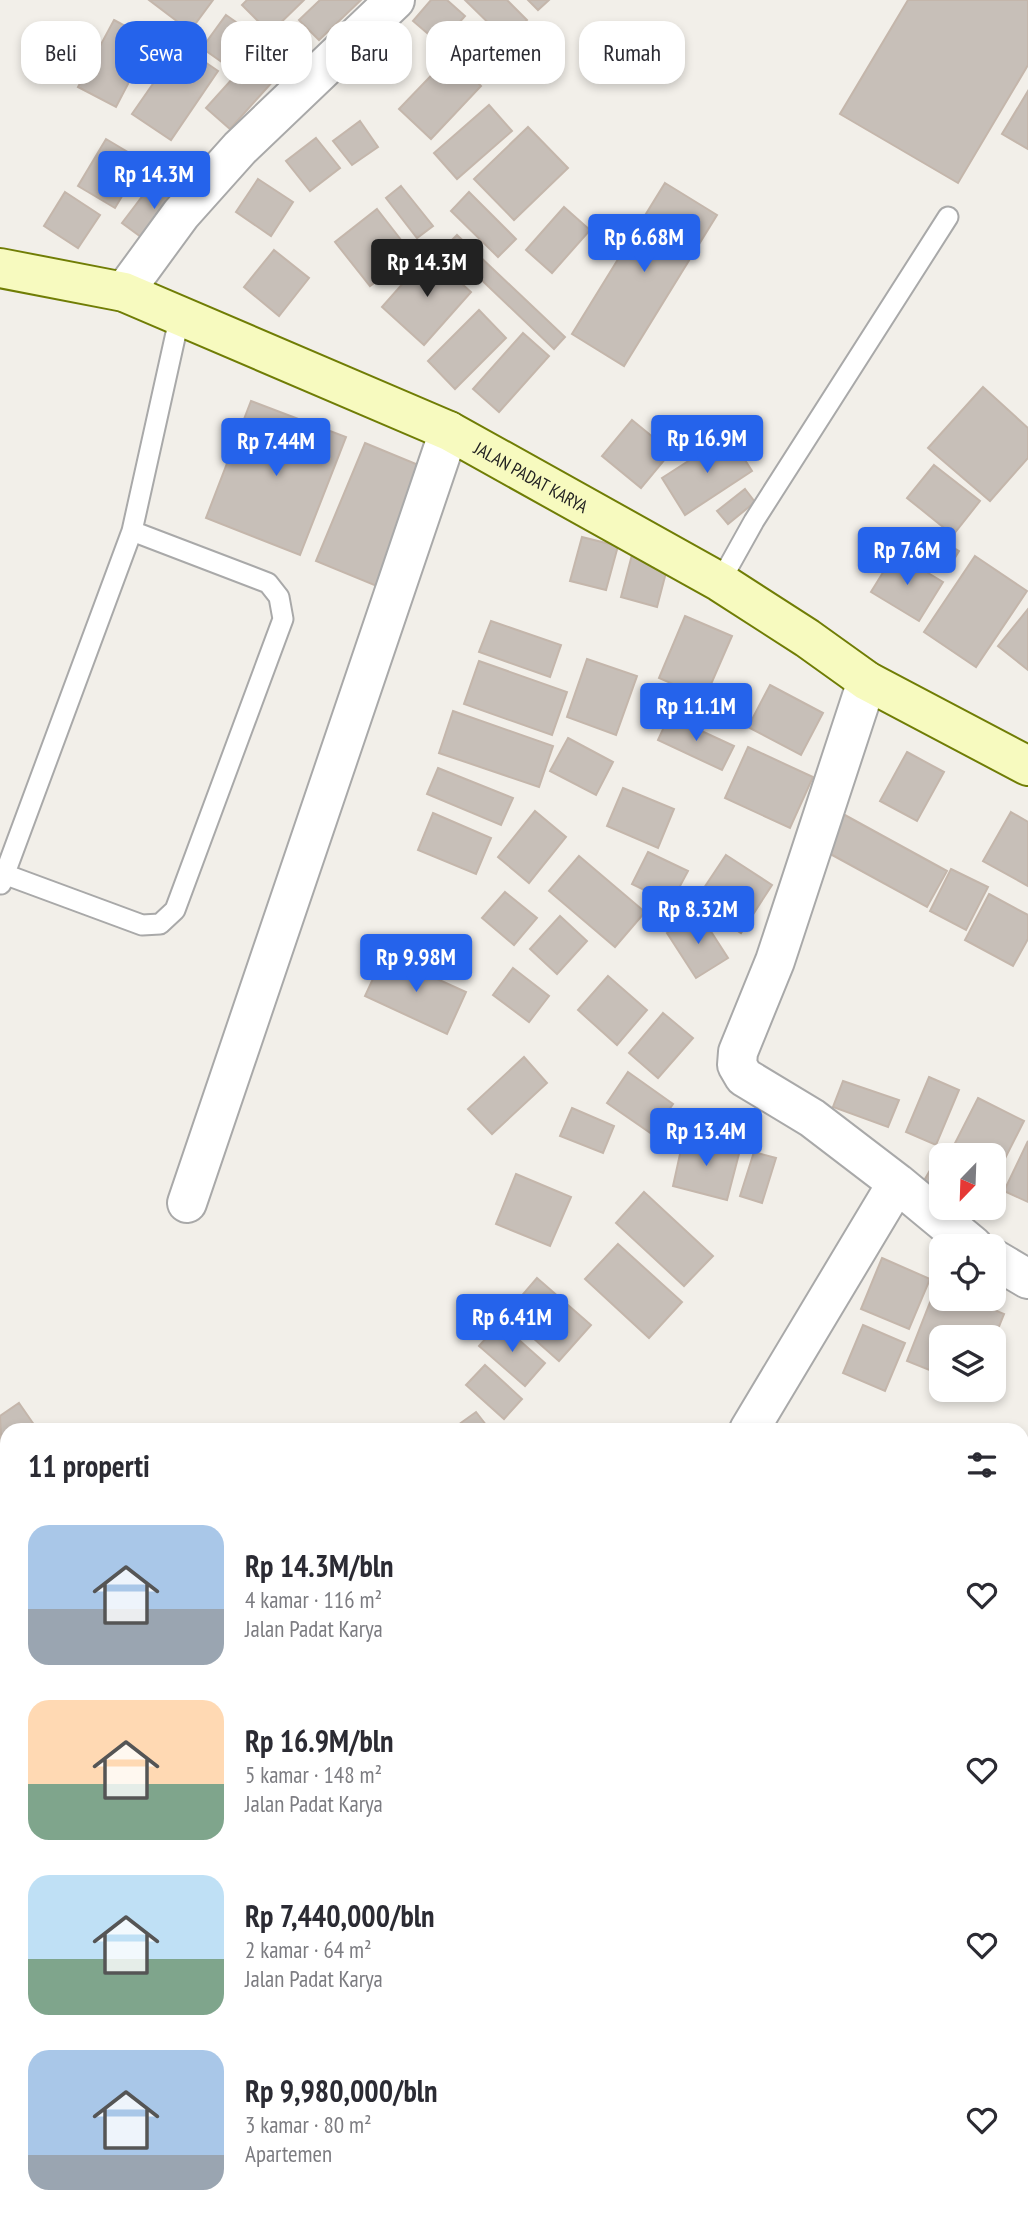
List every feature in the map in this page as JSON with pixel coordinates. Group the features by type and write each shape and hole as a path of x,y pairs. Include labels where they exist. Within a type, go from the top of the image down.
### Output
{"street":[{"path":"124,292 181,214 240,148 395,0"},
{"name":"JALAN PADAT KARYA","path":"0,268 124,292 449,431 720,582 867,681 1028,766"},
{"path":"187,1203 449,431"},
{"path":"867,681 775,961 738,1052 737,1065 744,1077 812,1118 898,1183 959,1234"},
{"path":"753,1423 898,1183"},
{"path":"1006,1266 1028,1279"}],"lane":[{"path":"720,582 754,521 948,217"},
{"path":"132,531 268,583 279,597 283,619 176,910 159,924 142,925 2,880 132,531 180,315"}],"building":[{"path":"149,0 213,0 197,21 177,21"},
{"path":"247,0 304,0 282,21 258,21 242,5"},
{"path":"320,0 361,0 339,21 326,21 326,33 319,40 312,33 312,21 299,20"},
{"path":"431,0 447,0 465,16 461,21 426,21 426,32 413,21"},
{"path":"465,0 507,0 527,20 526,21 487,21"},
{"path":"528,0 549,0 538,10"},
{"path":"908,0 1028,0 1028,65 958,183 840,114"},
{"path":"226,15 235,21 222,21"},
{"path":"116,21 115,84 128,84 116,107 78,87 80,84 101,84 101,44"},
{"path":"221,22 221,61 207,52 207,41"},
{"path":"207,63 218,71 171,140 132,114 153,84 207,84"},
{"path":"426,81 426,84 481,86 431,139 399,109"},
{"path":"228,84 270,84 230,129 206,108"},
{"path":"1028,91 1028,149 1002,134"},
{"path":"489,105 512,131 457,179 434,153"},
{"path":"360,121 378,147 352,165 333,141"},
{"path":"528,127 568,168 514,220 474,179"},
{"path":"316,138 340,168 310,191 286,161"},
{"path":"106,139 143,161 115,208 78,186"},
{"path":"157,177 186,198 152,245 122,223"},
{"path":"258,179 293,202 271,236 236,212"},
{"path":"665,183 717,215 624,366 572,334"},
{"path":"401,186 433,226 417,238 386,198"},
{"path":"65,192 100,215 78,248 44,226"},
{"path":"469,192 516,239 498,257 451,211"},
{"path":"564,207 590,230 552,273 526,250"},
{"path":"377,209 412,254 370,286 335,242"},
{"path":"457,235 565,337 554,349 446,246"},
{"path":"274,250 309,278 279,316 244,287"},
{"path":"429,254 471,292 424,345 382,307"},
{"path":"479,310 506,338 455,389 428,361"},
{"path":"523,333 549,356 499,412 473,389"},
{"path":"983,387 1028,428 1028,458 990,501 928,448"},
{"path":"251,401 346,437 300,555 206,518"},
{"path":"632,420 671,452 641,488 602,456"},
{"path":"729,435 752,471 685,515 662,478"},
{"path":"365,443 433,471 384,589 316,561"},
{"path":"934,465 980,501 953,535 907,498"},
{"path":"745,489 755,502 728,524 717,511"},
{"path":"922,529 959,551 950,566 913,544"},
{"path":"582,537 618,546 606,590 570,581"},
{"path":"633,551 669,561 657,607 621,597"},
{"path":"895,553 943,582 919,621 871,592"},
{"path":"975,556 1027,591 976,667 924,632"},
{"path":"1028,609 1028,670 998,646"},
{"path":"685,616 732,636 705,698 659,678"},
{"path":"491,621 561,645 550,677 479,652"},
{"path":"587,659 637,676 616,735 567,717"},
{"path":"479,661 567,692 552,735 464,704"},
{"path":"770,685 823,713 801,755 748,727"},
{"path":"453,711 553,746 539,787 439,753"},
{"path":"669,716 734,746 722,770 658,740"},
{"path":"568,738 613,762 596,795 550,771"},
{"path":"748,747 813,777 790,828 725,798"},
{"path":"907,752 944,772 917,821 880,801"},
{"path":"438,768 513,798 501,825 427,794"},
{"path":"623,788 674,809 658,848 607,826"},
{"path":"535,811 566,837 529,883 498,857"},
{"path":"1011,812 1028,822 1028,886 983,861"},
{"path":"433,813 491,838 476,874 418,850"},
{"path":"843,814 947,871 927,907 823,850"},
{"path":"648,852 688,871 671,903 632,884"},
{"path":"726,855 772,885 741,933 694,903"},
{"path":"579,856 645,912 615,947 549,891"},
{"path":"951,869 988,887 966,930 930,911"},
{"path":"505,892 537,918 514,945 482,918"},
{"path":"989,894 1028,915 1028,939 1013,966 965,940"},
{"path":"699,913 728,958 696,978 667,933"},
{"path":"560,916 587,941 557,974 530,949"},
{"path":"384,955 466,992 447,1034 365,996"},
{"path":"513,968 549,996 529,1022 493,995"},
{"path":"608,976 647,1010 617,1045 578,1010"},
{"path":"663,1013 693,1038 658,1078 629,1053"},
{"path":"524,1057 547,1083 492,1134 468,1109"},
{"path":"628,1072 673,1104 652,1134 607,1103"},
{"path":"929,1077 959,1090 937,1143 906,1132"},
{"path":"843,1081 899,1100 888,1127 833,1107"},
{"path":"978,1098 1024,1121 1006,1156 1006,1143 955,1143"},
{"path":"572,1108 614,1126 603,1153 560,1136"},
{"path":"684,1136 740,1150 727,1200 673,1186"},
{"path":"1028,1141 1028,1202 1006,1192"},
{"path":"754,1152 776,1158 762,1203 740,1196"},
{"path":"929,1172 929,1194 919,1189"},
{"path":"516,1174 571,1197 550,1246 496,1224"},
{"path":"644,1192 713,1256 684,1286 616,1223"},
{"path":"618,1244 682,1302 649,1338 585,1279"},
{"path":"882,1258 929,1279 909,1329 861,1309"},
{"path":"537,1278 591,1325 559,1361 506,1314"},
{"path":"929,1305 929,1311 997,1311 1004,1314 1000,1325 929,1325 929,1370 907,1361"},
{"path":"500,1323 545,1363 525,1386 479,1346"},
{"path":"863,1325 905,1343 885,1391 843,1373"},
{"path":"485,1365 522,1399 504,1419 466,1385"},
{"path":"19,1403 33,1423 0,1423 0,1416"},
{"path":"476,1412 485,1423 461,1423"}]}
